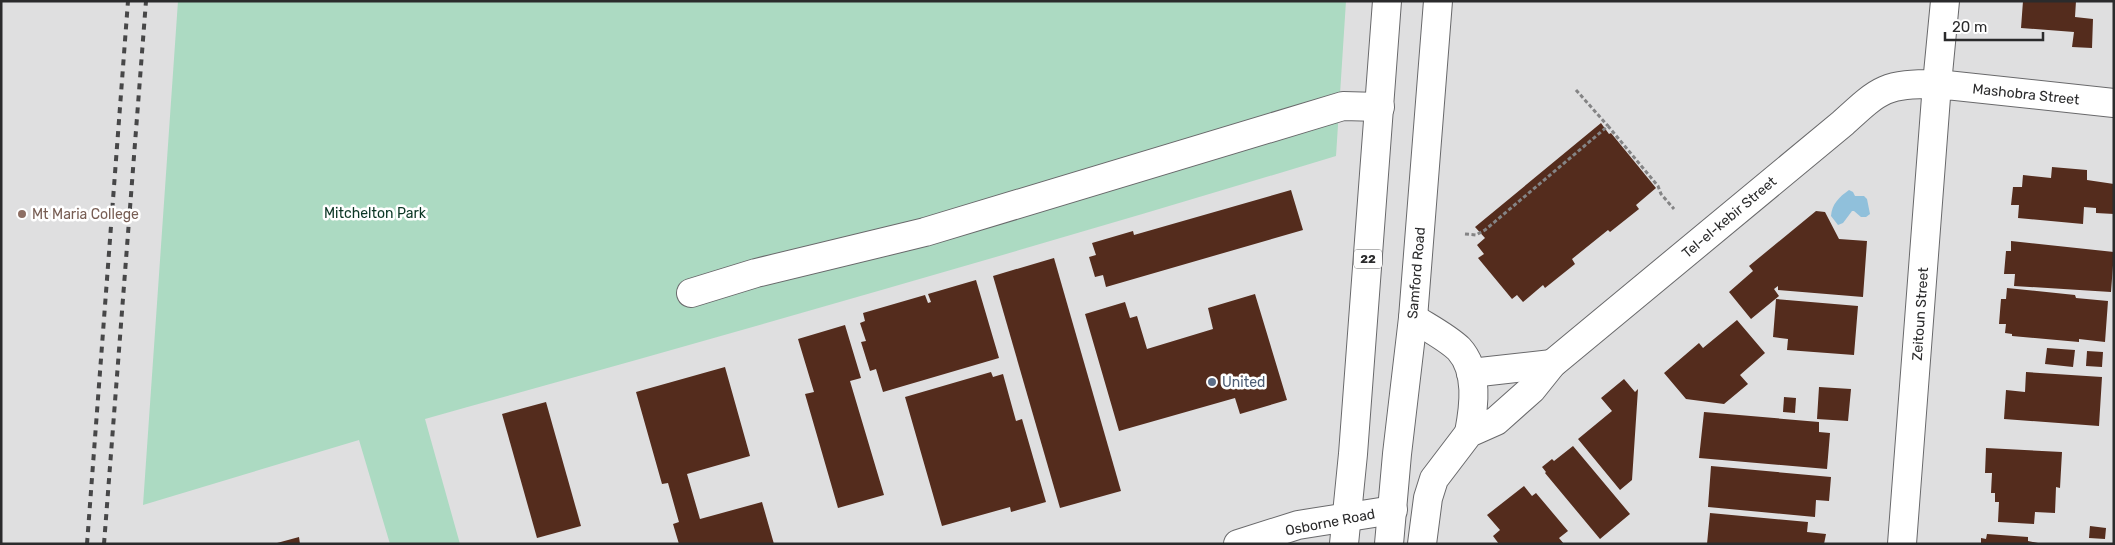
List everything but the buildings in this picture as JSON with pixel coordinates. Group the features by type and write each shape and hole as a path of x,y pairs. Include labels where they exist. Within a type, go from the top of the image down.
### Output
{"street":[{"name":"22","path":"1344,544 1387,1"},
{"name":"Samford Road","path":"1389,544 1397,454 1413,318 1438,1"},
{"path":"1938,84 1945,1"},
{"name":"Tel-el-kebir Street","path":"1469,433 1496,421 1532,389 1552,364 1843,123 1872,96 1887,88 1903,84 1938,84"},
{"name":"Mashobra Street","path":"1938,84 2114,103"},
{"name":"Zeitoun Street","path":"1902,544 1938,84"},
{"path":"690,293 756,273 925,232 1343,106 1380,107"},
{"path":"1413,318 1459,349 1471,373 1474,408 1469,433 1434,479 1428,498 1422,544"},
{"path":"1471,373 1552,364"},
{"name":"Osborne Road","path":"1238,544 1298,525 1393,510"}],"path":[{"path":"1576,90 1658,186 1661,194 1674,209"},
{"path":"1465,234 1476,235 1485,230 1608,126"}],"green space":[{"name":"Mitchelton Park","path":"178,1 1346,1 1336,156 881,290 425,419 460,544 390,544 359,440 143,505"}],"water":[{"path":"1849,190 1855,196 1864,196 1867,199 1870,214 1866,217 1861,217 1852,211 1843,223 1838,225 1831,216 1834,204"}],"railway":[{"path":"87,544 128,1"},
{"path":"104,544 146,1"}],"place":[{"name":"Mt Maria College","path":"22,214"},
{"name":"United","path":"1212,382"}]}
